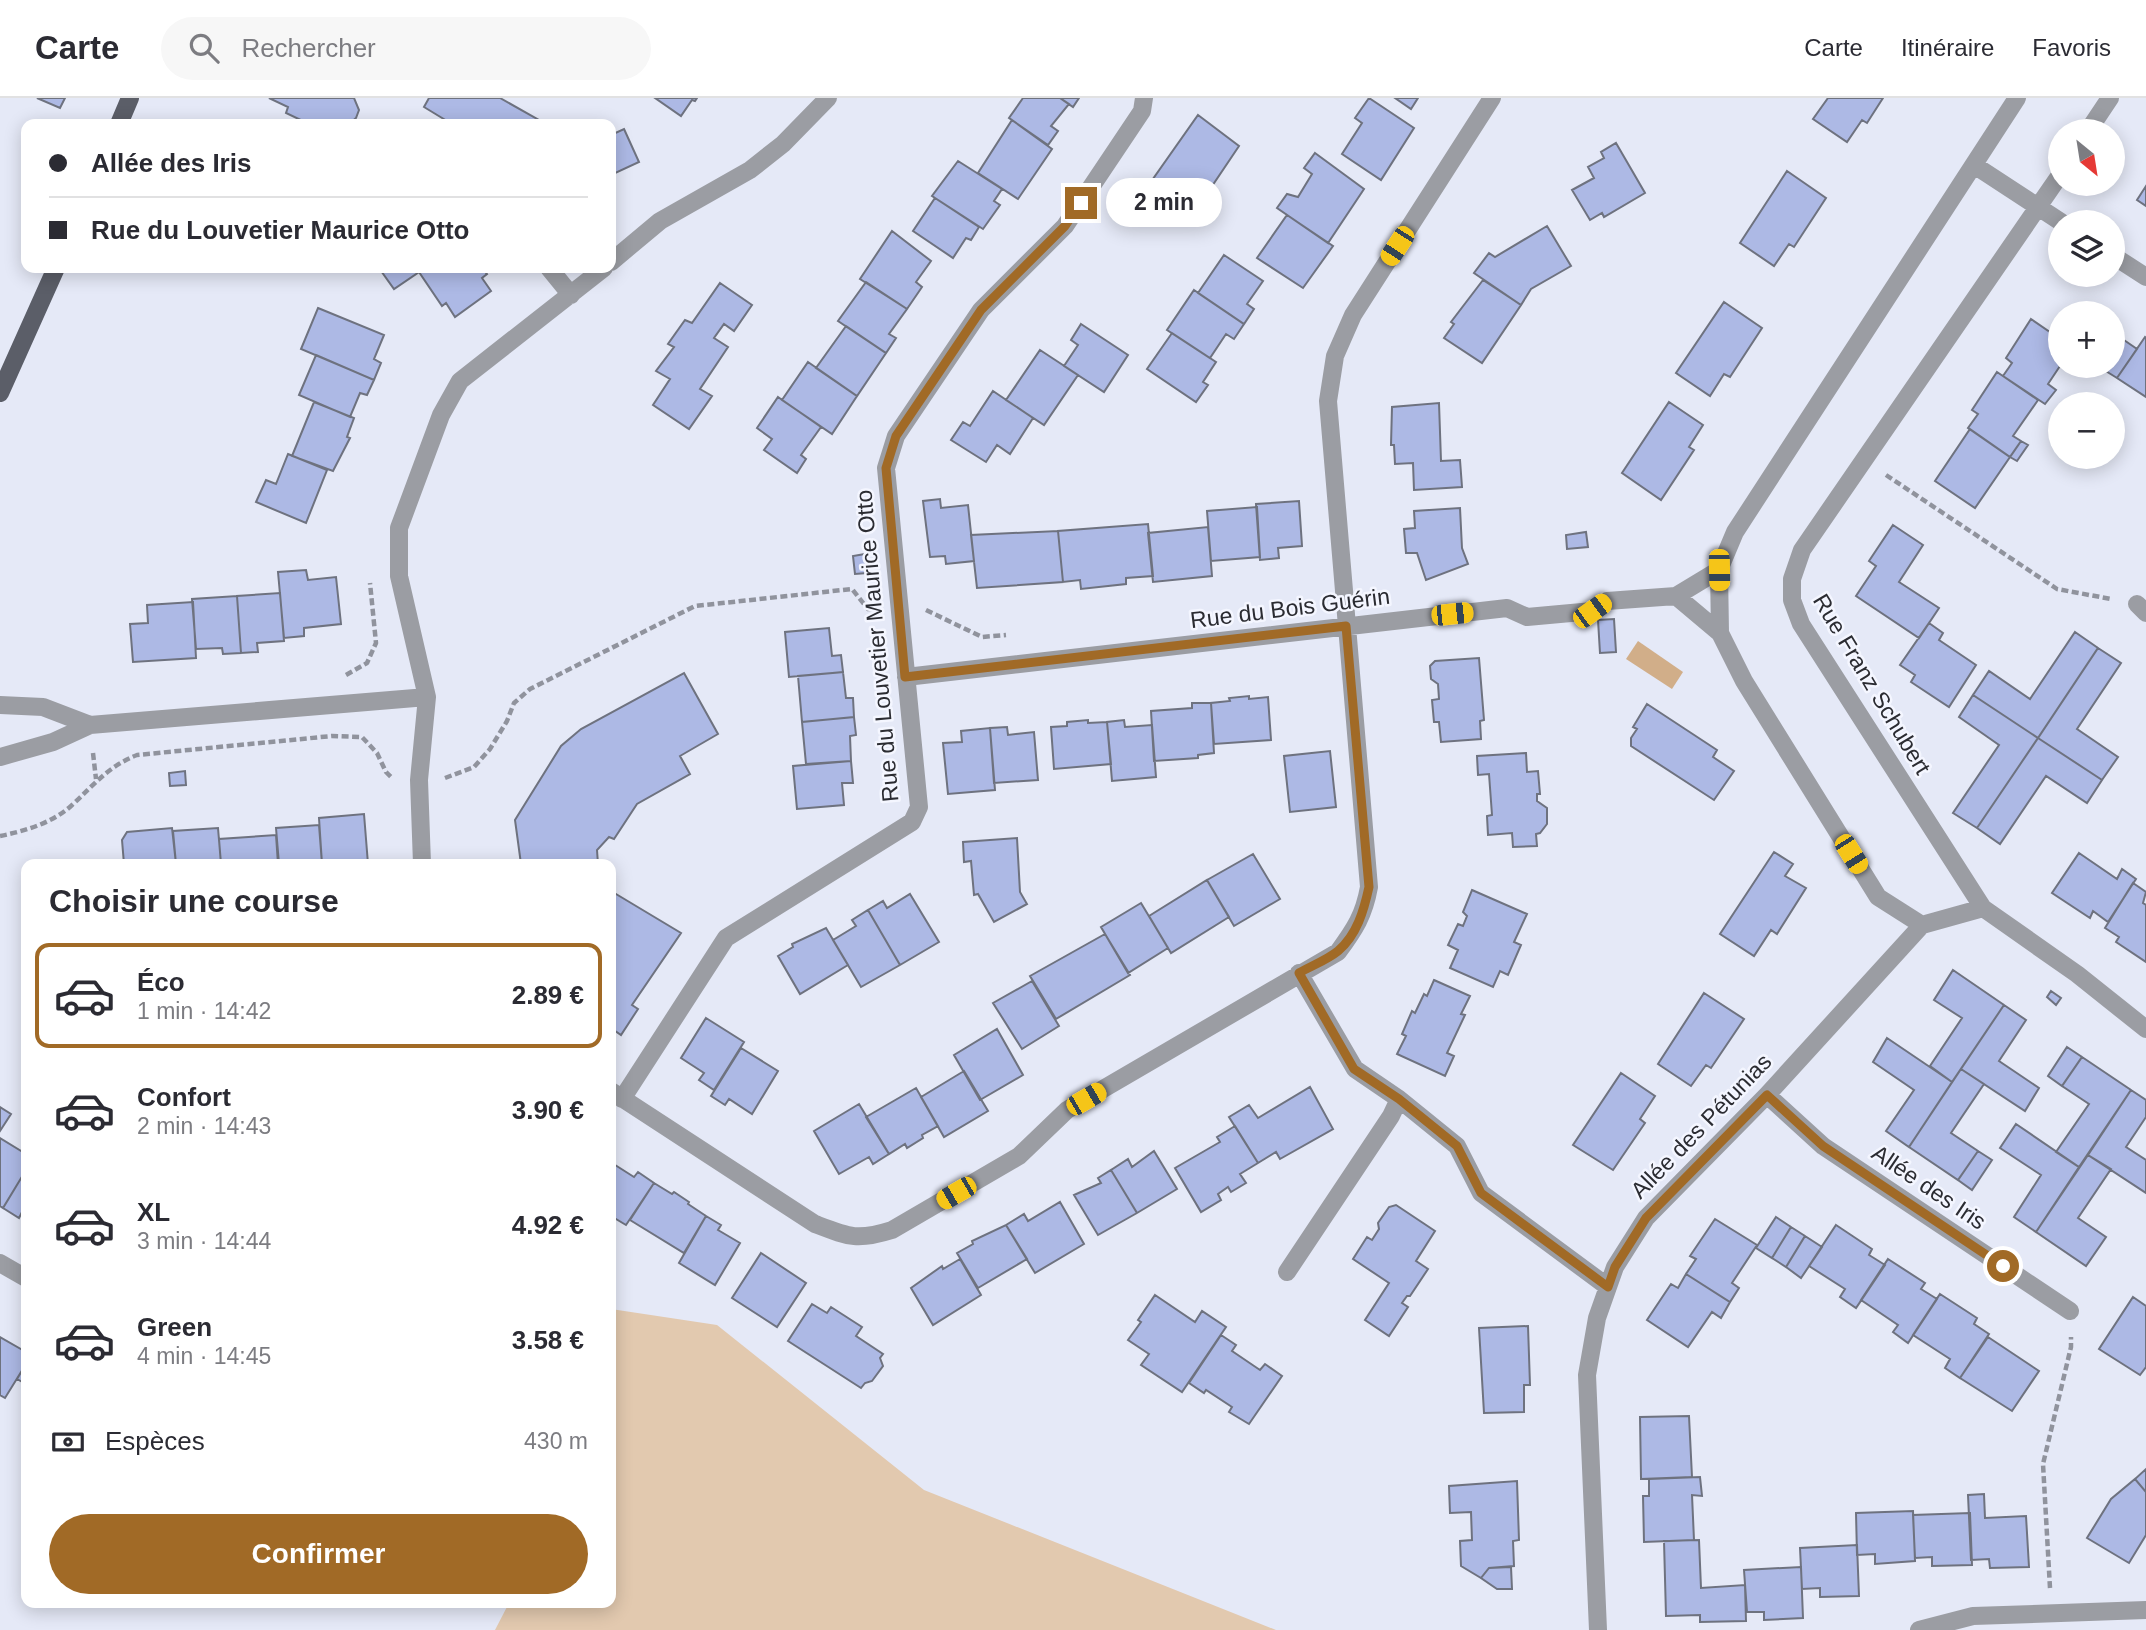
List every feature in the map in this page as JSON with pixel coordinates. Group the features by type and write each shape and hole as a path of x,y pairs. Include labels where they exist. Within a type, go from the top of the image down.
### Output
{"main road":[{"path":"121,119 130,98"},
{"path":"0,393 54,273"}],"street":[{"path":"616,258 660,221 750,170 783,144 828,98"},
{"name":"Rue du Louvetier Maurice Otto","path":"616,1095 726,938 912,821 919,807 886,468 896,436 981,310 1065,226 1142,111 1144,98"},
{"path":"616,1095 815,1224 850,1237 870,1237 892,1230 1018,1156 1067,1110 1338,952 1353,933 1364,911 1369,887 1328,401 1335,356 1353,315 1492,98"},
{"path":"1720,633 1719,570 1735,532 2017,98"},
{"path":"2096,119 2110,98"},
{"path":"1974,165 2048,214"},
{"name":"Rue Franz Schubert","path":"2048,194 1802,550 1792,579 1792,600 1801,624 1983,908 2077,974 2146,1029"},
{"path":"2125,264 2146,277"},
{"path":"553,273 571,295"},
{"path":"422,859 419,780 427,697 399,576 399,528 441,415 460,381 598,273"},
{"name":"Rue du Bois Guérin","path":"905,677 1507,608 1527,617 1592,611 1607,601 1676,596 1719,570"},
{"path":"1676,596 1720,633 1744,681 1878,897 1922,925 1983,908"},
{"path":"0,757 53,742 90,725 427,697"},
{"path":"0,705 43,707 90,725"},
{"name":"Allée des Pétunias","path":"1598,1630 1587,1376 1597,1318 1615,1267 1646,1218 1767,1095 1922,925"},
{"path":"1299,973 1354,1069 1399,1099 1457,1146 1481,1193 1608,1287"},
{"name":"Allée des Iris","path":"1767,1095 1823,1146 2070,1311"},
{"path":"1287,1272 1391,1116 1399,1099"},
{"path":"0,1263 21,1275"},
{"path":"1919,1630 1973,1616 2146,1610"}],"path":[{"path":"1865,461 2057,589 2141,608"},
{"path":"0,836 56,817 118,763 137,755 332,736 362,737 377,753 386,772 397,782 446,778 474,767 490,749 507,721 514,703 530,689 695,606 852,589 869,609"},
{"path":"2051,1613 2043,1464 2071,1347 2070,1311"}],"shaded area":[{"path":"1638,641 1683,672 1672,689 1626,659"},
{"path":"616,1310 717,1325 924,1490 1276,1630 495,1630 506,1608 616,1608"}],"building":[{"path":"37,98 65,98 60,108"},
{"path":"269,98 354,98 359,110 355,119 299,119 286,113 288,107"},
{"path":"429,98 500,98 537,119 444,119 424,107"},
{"path":"655,98 697,98 692,100 681,116"},
{"path":"1023,98 1060,98 1069,104 1051,126 1058,131 1048,145 1009,118"},
{"path":"1060,98 1079,98 1073,107"},
{"path":"1369,98 1414,128 1381,180 1342,154 1362,123 1355,118"},
{"path":"1395,98 1418,98 1411,109"},
{"path":"1828,98 1883,98 1867,123 1862,120 1847,142 1813,119"},
{"path":"1198,115 1239,146 1204,198 1196,192 1184,209 1148,186"},
{"path":"1012,120 1052,149 1018,199 978,173"},
{"path":"624,129 639,162 616,173 616,133"},
{"path":"1616,143 1645,193 1604,217 1602,213 1590,220 1572,190 1594,178 1588,167 1604,158 1601,152"},
{"path":"1315,153 1364,189 1328,243 1277,208 1287,194 1298,197 1312,174 1304,168"},
{"path":"958,161 1002,189 994,201 1000,205 983,229 932,196"},
{"path":"1787,171 1826,198 1794,247 1789,244 1774,266 1740,243"},
{"path":"2146,186 2146,206 2137,200"},
{"path":"935,198 979,227 971,240 966,238 953,258 913,231"},
{"path":"1287,215 1333,246 1303,288 1257,258"},
{"path":"1547,226 1571,266 1531,289 1521,305 1474,273 1489,253 1495,257"},
{"path":"892,231 931,261 916,282 922,287 907,309 860,279"},
{"path":"1224,255 1263,281 1247,304 1254,309 1244,324 1198,293"},
{"path":"383,273 418,273 394,289"},
{"path":"420,273 487,274 482,278 491,291 455,317 446,303 442,306"},
{"path":"1483,280 1521,305 1482,363 1444,338 1454,324 1451,322"},
{"path":"866,282 907,309 889,334 896,338 886,353 838,321"},
{"path":"720,283 752,305 734,331 724,324 714,338 728,347 700,389 712,396 689,429 653,405 670,379 656,371 674,347 668,344 685,320 692,323"},
{"path":"1194,290 1244,324 1234,339 1226,334 1210,358 1167,330"},
{"path":"1724,302 1762,328 1730,377 1724,374 1710,396 1676,373"},
{"path":"318,308 384,335 374,359 381,363 374,380 301,349"},
{"path":"2031,319 2048,331 2048,378 2052,378 2048,384 2056,390 2048,392 2045,404 2003,376 2012,363 2006,358"},
{"path":"1081,324 1128,355 1104,392 1064,366 1078,345 1071,340"},
{"path":"846,326 886,353 857,396 816,368"},
{"path":"1172,333 1216,362 1203,382 1208,385 1196,402 1147,369"},
{"path":"2145,337 2146,397 2117,378 2125,378 2125,366"},
{"path":"2125,341 2137,349 2125,366"},
{"path":"1040,350 1078,375 1044,425 1006,400"},
{"path":"316,355 374,380 367,395 360,393 350,417 299,395"},
{"path":"808,362 857,396 832,434 782,400"},
{"path":"1997,372 2038,400 2013,436 2021,441 2010,457 1968,428 1978,414 1972,410"},
{"path":"993,391 1033,418 1010,454 997,445 986,462 951,440 963,422 970,426"},
{"path":"778,397 821,427 801,455 806,459 797,473 764,450 772,439 757,428"},
{"path":"314,402 354,418 347,437 350,438 333,471 292,456"},
{"path":"1669,402 1703,425 1689,447 1694,450 1661,500 1622,473"},
{"path":"1439,403 1441,461 1460,460 1462,487 1414,490 1413,463 1395,464 1394,445 1391,445 1392,407"},
{"path":"1970,429 2010,457 1975,508 1935,481"},
{"path":"2021,441 2028,445 2017,461 2010,457"},
{"path":"288,454 327,470 306,523 256,502 266,480 276,484"},
{"path":"940,499 941,508 968,505 974,561 946,564 945,556 930,557 923,501"},
{"path":"1299,501 1302,546 1278,548 1279,558 1260,560 1256,504"},
{"path":"1257,507 1260,557 1211,561 1207,511"},
{"path":"1460,508 1462,548 1468,564 1426,580 1417,553 1406,553 1404,529 1415,528 1414,511"},
{"path":"1148,524 1153,576 1126,578 1126,584 1081,589 1080,580 1063,582 1058,531"},
{"path":"1893,525 1923,545 1899,582 1939,608 1919,638 1856,596 1876,566 1869,561"},
{"path":"1208,527 1212,576 1153,582 1148,533"},
{"path":"1058,531 1063,582 977,588 971,535"},
{"path":"1586,532 1588,547 1567,549 1566,535"},
{"path":"865,554 867,573 855,574 853,556"},
{"path":"306,570 308,580 336,577 341,624 304,628 304,636 284,638 278,572"},
{"path":"280,593 284,641 257,643 258,652 241,653 237,596"},
{"path":"237,596 241,653 223,654 222,648 196,649 192,599"},
{"path":"193,602 196,658 133,662 130,624 148,623 147,605"},
{"path":"1614,619 1616,652 1600,653 1598,620"},
{"path":"1929,623 1943,633 1939,640 1976,665 1949,707 1911,682 1915,675 1900,665"},
{"path":"829,628 832,656 841,655 843,672 789,677 785,632"},
{"path":"2075,632 2098,648 2038,738 1973,695 1989,671 2030,699"},
{"path":"2098,648 2121,663 2077,729 2118,757 2102,780 2038,738"},
{"path":"1479,658 1484,720 1480,721 1481,739 1441,742 1439,722 1434,722 1432,700 1439,699 1438,684 1431,679 1430,666 1435,661"},
{"path":"843,672 846,698 853,698 854,717 802,722 798,676"},
{"path":"684,673 718,734 680,756 690,774 637,804 614,839 609,837 597,850 598,859 520,859 515,820 561,746 581,729"},
{"path":"1973,695 2038,738 1977,828 1953,813 1999,745 1959,717"},
{"path":"1249,696 1249,699 1268,697 1271,740 1214,744 1211,703"},
{"path":"1192,703 1211,703 1214,753 1198,755 1198,758 1154,761 1151,711 1192,708"},
{"path":"1647,704 1717,750 1713,757 1734,771 1714,800 1631,746 1631,738 1637,729 1633,727"},
{"path":"854,717 856,735 850,736 851,761 806,764 802,722"},
{"path":"1088,720 1088,723 1107,722 1111,764 1054,769 1051,727"},
{"path":"1124,720 1125,727 1152,725 1156,777 1112,781 1107,722"},
{"path":"1007,727 1008,735 1034,732 1038,780 994,783 990,728"},
{"path":"990,728 995,790 948,794 943,743 962,742 961,731"},
{"path":"2038,738 2102,780 2087,803 2046,776 2000,844 1977,828"},
{"path":"1330,751 1336,807 1290,812 1284,756"},
{"path":"1526,753 1527,772 1538,771 1540,794 1537,794 1537,801 1547,808 1547,824 1536,834 1537,846 1513,847 1512,833 1488,835 1487,816 1492,815 1489,774 1478,775 1477,756"},
{"path":"851,761 853,783 842,783 844,805 797,809 793,766"},
{"path":"185,771 186,785 170,786 169,773"},
{"path":"364,814 368,859 322,859 319,818"},
{"path":"319,825 322,859 279,859 276,828"},
{"path":"172,828 175,859 124,859 122,840 127,832"},
{"path":"218,828 221,859 176,859 173,831"},
{"path":"276,835 278,859 221,859 219,839"},
{"path":"1017,838 1020,892 1027,904 994,922 978,894 974,895 971,861 964,862 963,842"},
{"path":"1774,852 1793,864 1785,876 1806,888 1777,934 1771,930 1754,956 1720,934"},
{"path":"2079,853 2117,879 2122,869 2136,879 2108,922 2093,911 2090,918 2052,893"},
{"path":"1253,854 1280,899 1234,926 1207,880"},
{"path":"1207,880 1229,917 1171,953 1149,916"},
{"path":"2133,883 2146,892 2143,903 2146,905 2146,962 2116,942 2119,937 2105,928"},
{"path":"1472,890 1527,914 1514,942 1521,945 1508,975 1500,971 1493,987 1450,968 1458,950 1448,945 1458,924 1463,926 1467,916 1463,912"},
{"path":"616,894 681,933 632,1005 638,1009 621,1035 616,1032"},
{"path":"910,894 939,942 900,965 868,910 883,901 887,908"},
{"path":"1141,903 1168,948 1128,973 1101,927"},
{"path":"868,910 900,965 861,987 833,940 856,926 852,920"},
{"path":"826,928 848,965 800,994 778,956 793,947 792,944"},
{"path":"1105,934 1130,975 1056,1019 1030,976"},
{"path":"1953,970 2004,1005 1952,1082 1930,1066 1962,1018 1934,1000"},
{"path":"1434,980 1470,996 1461,1014 1465,1015 1447,1053 1454,1056 1445,1076 1397,1054 1406,1036 1402,1034 1412,1011 1415,1013"},
{"path":"1032,981 1059,1026 1022,1049 993,1003"},
{"path":"2051,991 2061,998 2056,1005 2047,997"},
{"path":"1704,993 1744,1019 1711,1068 1706,1065 1691,1086 1658,1064"},
{"path":"2004,1005 2026,1020 1999,1061 2039,1088 2025,1111 1961,1069"},
{"path":"706,1018 744,1042 714,1090 699,1080 704,1073 681,1058"},
{"path":"997,1029 1023,1075 980,1100 954,1055"},
{"path":"1887,1038 1952,1082 1909,1147 1886,1131 1914,1090 1873,1062"},
{"path":"2067,1047 2082,1057 2062,1086 2048,1076"},
{"path":"741,1048 778,1071 752,1114 729,1099 725,1105 711,1096"},
{"path":"2082,1057 2131,1090 2079,1167 2056,1152 2089,1104 2062,1086"},
{"path":"1961,1069 1984,1084 1951,1133 1978,1151 1958,1180 1909,1147"},
{"path":"964,1071 988,1111 944,1137 921,1097"},
{"path":"1621,1073 1655,1096 1640,1119 1645,1123 1613,1170 1573,1145"},
{"path":"1310,1087 1333,1129 1280,1159 1276,1152 1258,1163 1229,1117 1249,1105 1258,1118"},
{"path":"916,1088 938,1126 907,1148 905,1144 889,1154 866,1117"},
{"path":"2131,1090 2146,1100 2146,1117 2126,1147 2146,1160 2146,1193 2088,1155"},
{"path":"859,1104 889,1154 873,1164 869,1157 839,1174 814,1131"},
{"path":"0,1107 11,1114 0,1131"},
{"path":"2016,1124 2079,1167 2036,1232 2014,1217 2041,1175 2000,1148"},
{"path":"1235,1126 1258,1163 1240,1174 1246,1183 1231,1192 1228,1187 1218,1194 1221,1200 1201,1212 1175,1168 1220,1142 1217,1137"},
{"path":"0,1138 21,1151 21,1178 3,1208 0,1206"},
{"path":"1154,1151 1177,1189 1137,1213 1111,1170 1128,1159 1132,1167"},
{"path":"1978,1151 1992,1160 1972,1190 1958,1180"},
{"path":"2088,1155 2111,1169 2078,1218 2106,1237 2086,1266 2036,1232"},
{"path":"616,1166 634,1177 638,1172 654,1183 626,1225 616,1219"},
{"path":"1111,1170 1137,1213 1098,1235 1074,1195 1101,1183 1098,1178"},
{"path":"21,1178 19,1218 3,1208"},
{"path":"654,1183 672,1194 674,1192 706,1216 684,1253 630,1220"},
{"path":"1060,1202 1084,1244 1035,1273 1006,1225 1024,1214 1028,1221"},
{"path":"1396,1205 1435,1231 1416,1261 1428,1269 1410,1296 1402,1303 1408,1307 1389,1336 1365,1320 1389,1283 1353,1259 1367,1237 1372,1240 1379,1229 1378,1223 1389,1207"},
{"path":"706,1216 721,1225 718,1230 740,1243 715,1285 679,1263"},
{"path":"1776,1217 1791,1227 1772,1258 1756,1248"},
{"path":"1715,1219 1757,1245 1732,1283 1739,1288 1730,1302 1686,1274 1696,1259 1690,1256"},
{"path":"1006,1225 1027,1259 978,1288 957,1253 973,1244 972,1241"},
{"path":"1836,1225 1872,1249 1869,1255 1885,1265 1856,1308 1840,1297 1845,1289 1809,1266"},
{"path":"1791,1227 1805,1236 1786,1267 1772,1258"},
{"path":"1805,1236 1822,1247 1801,1278 1786,1267"},
{"path":"761,1253 806,1283 777,1327 732,1298"},
{"path":"960,1259 981,1295 933,1325 911,1288 942,1266 943,1269"},
{"path":"1888,1259 1925,1283 1921,1289 1937,1299 1908,1343 1893,1332 1898,1325 1861,1300"},
{"path":"1686,1274 1730,1302 1721,1318 1712,1312 1688,1347 1647,1320 1671,1284 1678,1288"},
{"path":"1940,1294 1977,1318 1974,1324 1989,1334 1960,1378 1945,1368 1950,1359 1913,1335"},
{"path":"1155,1295 1195,1322 1202,1311 1226,1327 1182,1392 1141,1365 1149,1354 1128,1340"},
{"path":"2133,1297 2146,1306 2146,1367 2140,1375 2099,1349"},
{"path":"812,1304 827,1313 831,1307 862,1327 856,1336 883,1354 880,1358 883,1366 872,1381 861,1388 788,1341"},
{"path":"1528,1326 1530,1385 1524,1385 1524,1412 1484,1413 1479,1328"},
{"path":"1221,1335 1236,1345 1232,1351 1260,1370 1265,1364 1282,1376 1249,1424 1229,1412 1232,1407 1206,1390 1204,1393 1189,1383"},
{"path":"0,1337 21,1349 21,1372 5,1398 0,1395"},
{"path":"1988,1337 2039,1371 2012,1411 1960,1378"},
{"path":"1689,1416 1692,1477 1641,1479 1640,1417"},
{"path":"2146,1469 2146,1492 2135,1479"},
{"path":"1700,1477 1702,1496 1692,1495 1694,1540 1644,1542 1643,1496 1649,1496 1649,1479"},
{"path":"2135,1479 2146,1492 2146,1535 2129,1563 2087,1538 2111,1499"},
{"path":"1517,1481 1519,1540 1513,1541 1514,1566 1489,1568 1481,1578 1461,1566 1460,1541 1472,1540 1471,1512 1450,1513 1449,1486"},
{"path":"1984,1494 1985,1518 2026,1516 2029,1567 1990,1568 1989,1559 1971,1560 1968,1495"},
{"path":"1913,1511 1915,1561 1875,1564 1875,1554 1857,1555 1856,1513"},
{"path":"1970,1513 1972,1565 1932,1566 1932,1557 1915,1558 1913,1515"},
{"path":"1699,1540 1701,1588 1745,1585 1746,1621 1700,1622 1700,1615 1666,1616 1664,1541"},
{"path":"1857,1545 1859,1596 1820,1597 1820,1588 1802,1589 1800,1548"},
{"path":"1511,1567 1512,1589 1497,1589 1481,1578 1489,1568"},
{"path":"1801,1567 1803,1618 1764,1620 1764,1612 1747,1612 1744,1570"}],"route":[{"path":"1081,203 1065,226 981,310 896,436 886,468 905,677 1346,626 1369,887 1364,911 1353,933 1338,952 1299,973 1354,1069 1399,1099 1457,1146 1481,1193 1608,1287 1615,1267 1646,1218 1767,1095 1823,1146 2003,1266"}]}
